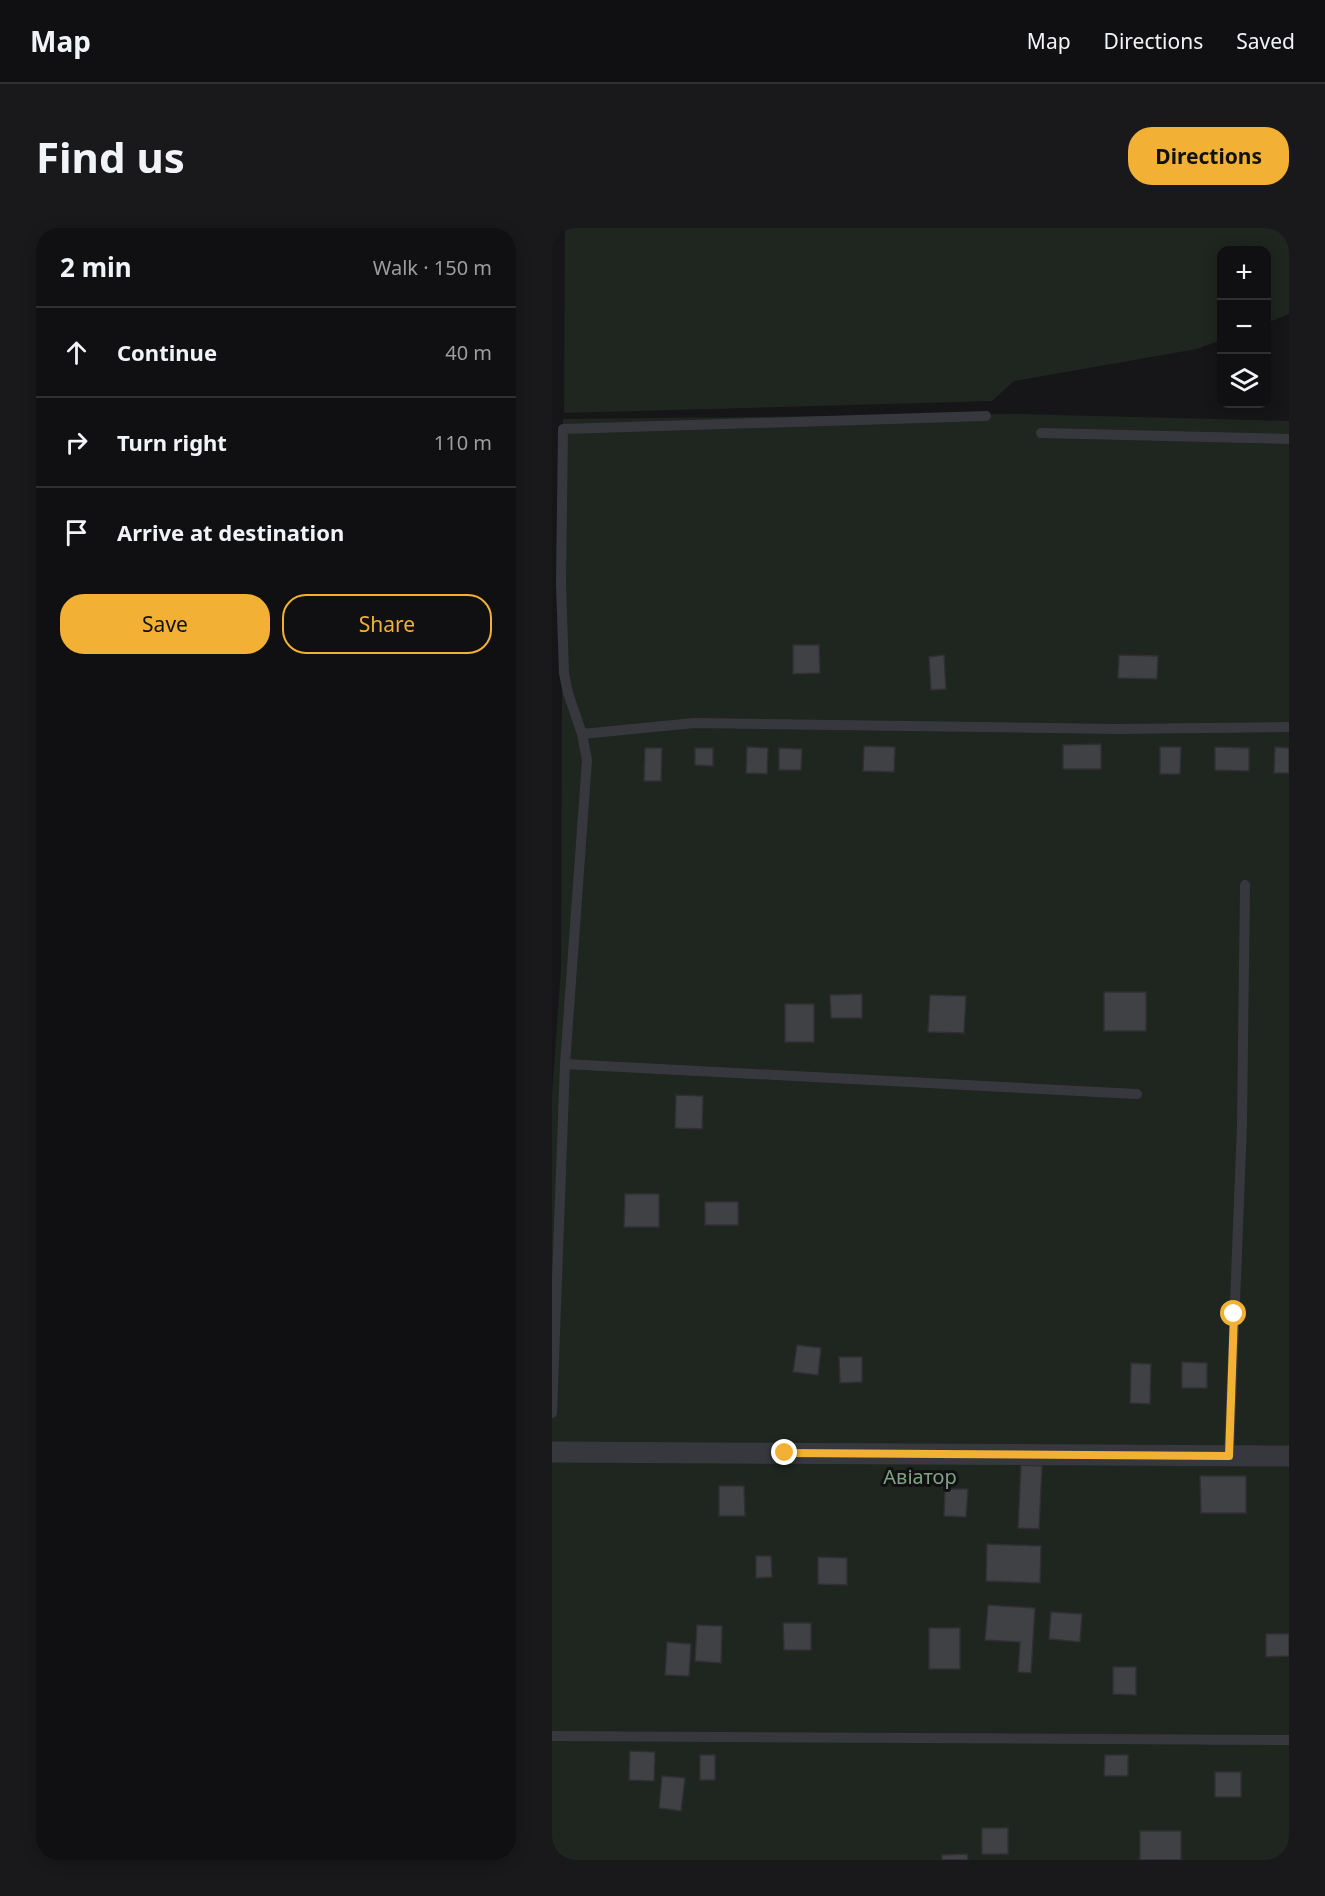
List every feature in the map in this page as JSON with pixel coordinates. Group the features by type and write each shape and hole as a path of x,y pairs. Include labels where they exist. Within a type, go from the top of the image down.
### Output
{"street":[{"path":"552,1452 1289,1456"}],"lane":[{"path":"552,1413 565,1064 586,760 582,734 568,693 564,672 561,584 562,429 986,416"},
{"path":"1041,433 1289,439"},
{"path":"582,734 694,723 1117,729 1289,727"},
{"path":"1229,1456 1242,1124 1245,885"},
{"path":"565,1064 1137,1094"},
{"path":"552,1736 1289,1740"}],"green space":[{"path":"565,228 1289,228 1289,314 1271,321 1271,246 1217,246 1217,342 1197,349 1014,381 992,401 564,413"},
{"name":"Авіатор","path":"1019,414 1289,421 1289,1860 552,1860 552,1094 561,968 563,419"}],"building":[{"path":"793,645 819,645 820,673 793,674"},
{"path":"944,655 946,689 931,690 929,657"},
{"path":"1119,655 1158,656 1157,679 1118,678"},
{"path":"1101,744 1101,769 1063,769 1063,745"},
{"path":"864,746 895,747 894,772 863,771"},
{"path":"747,747 768,748 767,774 746,773"},
{"path":"1160,747 1181,747 1180,774 1160,774"},
{"path":"1215,747 1249,748 1249,771 1215,770"},
{"path":"1275,747 1289,748 1289,773 1274,773"},
{"path":"645,748 662,748 661,781 644,781"},
{"path":"695,748 713,748 713,766 695,765"},
{"path":"779,748 802,749 801,770 779,770"},
{"path":"1104,992 1146,992 1146,1031 1104,1031"},
{"path":"862,994 862,1018 831,1018 830,995"},
{"path":"930,995 966,996 964,1033 928,1032"},
{"path":"785,1004 814,1004 814,1042 785,1042"},
{"path":"676,1095 703,1096 702,1129 675,1128"},
{"path":"625,1194 659,1194 659,1227 624,1227"},
{"path":"705,1202 738,1202 738,1225 705,1225"},
{"path":"797,1345 821,1348 818,1375 793,1372"},
{"path":"839,1357 862,1357 862,1382 840,1383"},
{"path":"1182,1362 1207,1363 1207,1388 1182,1388"},
{"path":"1131,1363 1151,1364 1150,1404 1130,1403"},
{"path":"1021,1465 1042,1466 1039,1529 1018,1528"},
{"path":"1200,1476 1246,1476 1246,1513 1201,1513"},
{"path":"719,1486 744,1486 745,1516 719,1516"},
{"path":"945,1489 968,1489 966,1517 944,1516"},
{"path":"987,1544 1041,1546 1040,1583 986,1581"},
{"path":"756,1556 771,1556 772,1577 756,1578"},
{"path":"818,1557 847,1558 847,1585 818,1584"},
{"path":"988,1605 1035,1608 1031,1673 1018,1672 1020,1642 985,1640"},
{"path":"1051,1612 1082,1614 1080,1642 1049,1639"},
{"path":"783,1623 811,1623 811,1650 784,1650"},
{"path":"697,1625 722,1626 721,1663 695,1661"},
{"path":"929,1628 960,1628 960,1669 929,1669"},
{"path":"1266,1634 1289,1634 1289,1656 1266,1657"},
{"path":"667,1642 691,1644 689,1676 665,1675"},
{"path":"1113,1667 1136,1667 1136,1695 1113,1694"},
{"path":"630,1751 655,1752 654,1781 629,1780"},
{"path":"700,1755 715,1755 715,1780 700,1780"},
{"path":"1105,1755 1128,1755 1128,1776 1104,1776"},
{"path":"1215,1772 1241,1772 1241,1797 1215,1797"},
{"path":"662,1776 685,1778 681,1811 659,1808"},
{"path":"982,1828 1008,1828 1008,1854 982,1854"},
{"path":"1140,1831 1181,1831 1181,1860 1140,1860"},
{"path":"967,1854 968,1860 942,1860 942,1855"}],"route":[{"path":"785,1453 1229,1456 1234,1314"}]}
